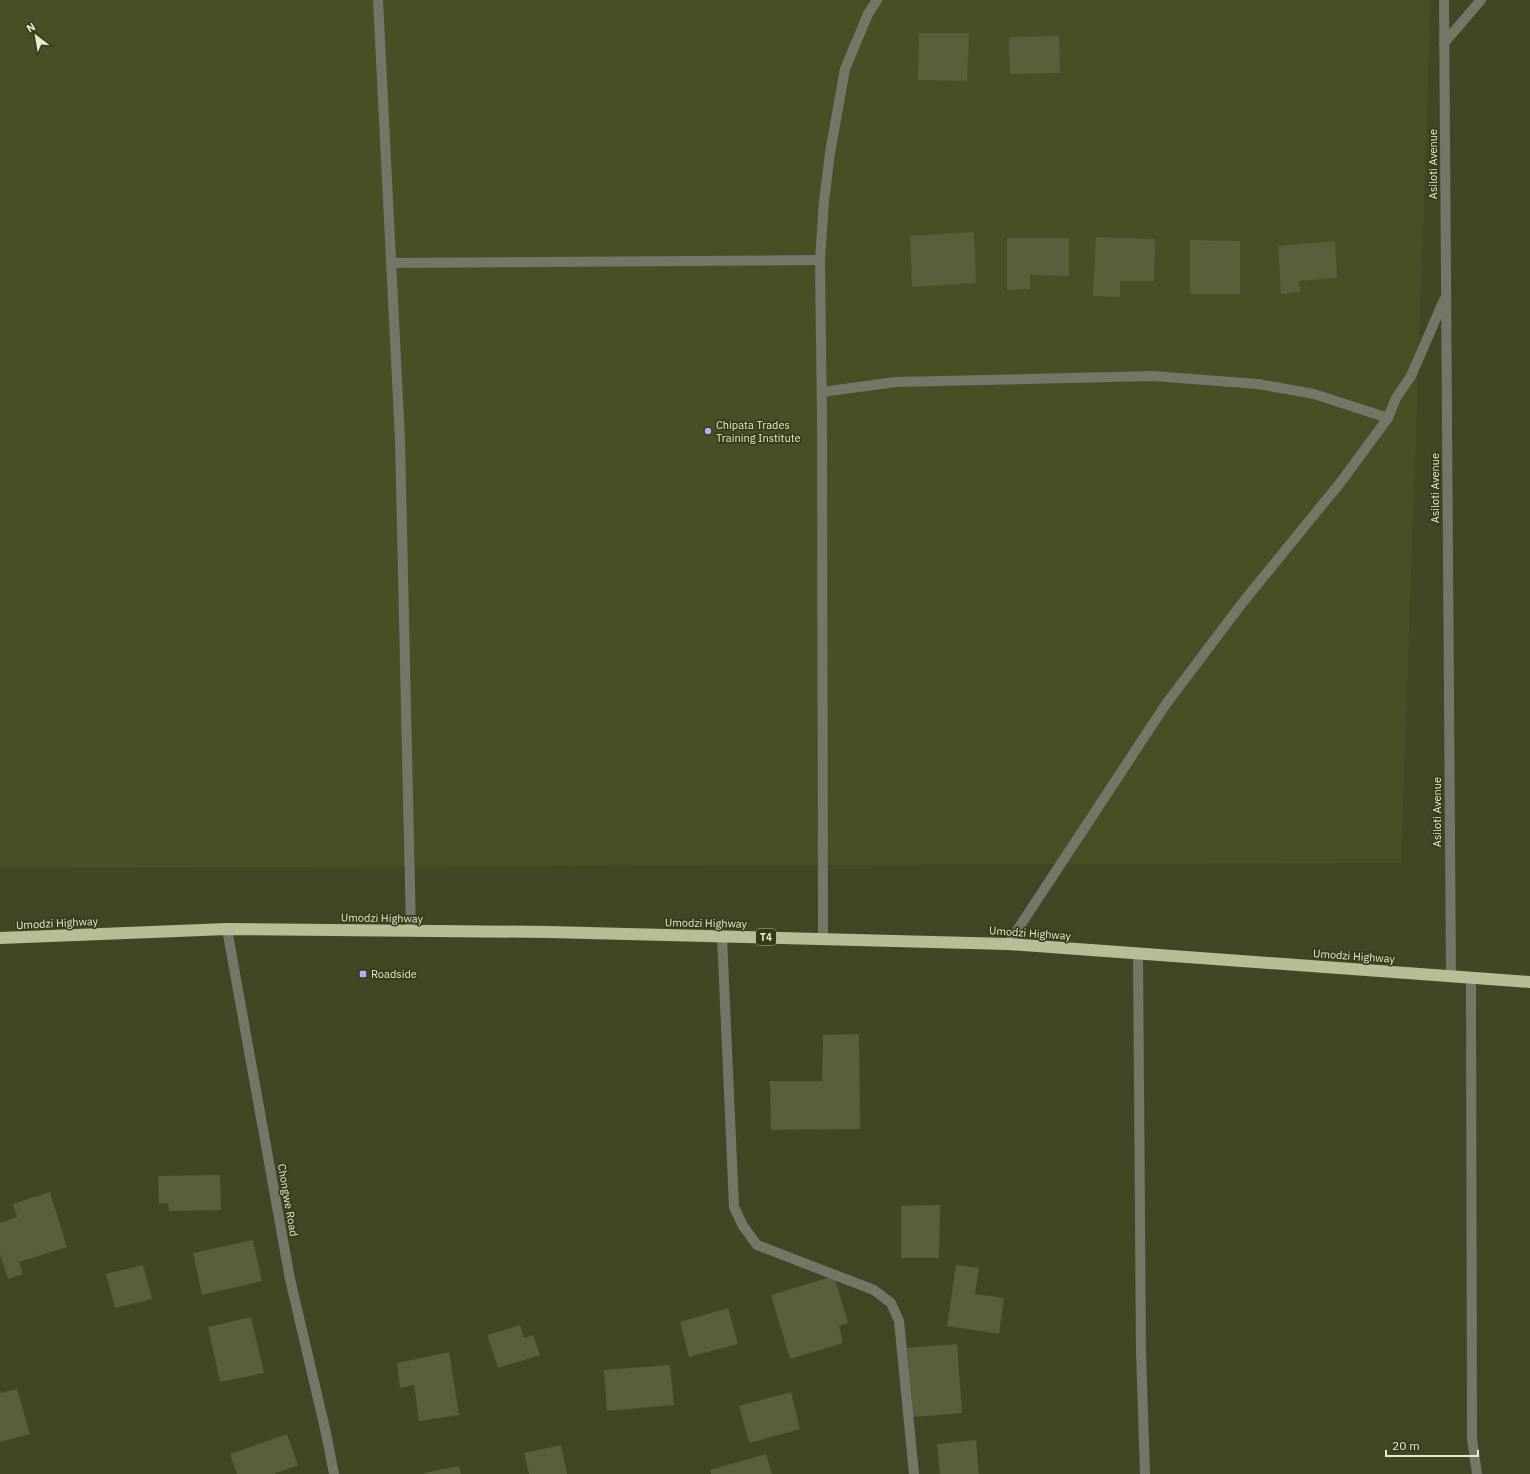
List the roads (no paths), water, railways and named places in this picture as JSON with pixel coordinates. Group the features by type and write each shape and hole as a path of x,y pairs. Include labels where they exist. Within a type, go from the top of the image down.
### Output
{"highway":[{"name":"Umodzi Highway","path":"0,938 227,929 549,932 1008,944 1530,982"}],"street":[{"path":"378,0 400,440 411,931"},
{"path":"823,939 822,392 820,260 829,160 845,69 868,14 877,0"},
{"name":"Asiloti Avenue","path":"1444,0 1450,976"},
{"path":"1444,43 1480,0"},
{"path":"391,263 820,260"},
{"path":"1008,944 1166,704 1243,602 1340,483 1388,418 1396,398 1411,376 1441,309 1446,293"},
{"path":"822,392 896,382 1153,376 1258,384 1314,394 1388,418"},
{"name":"Chongwe Road","path":"227,929 290,1280 326,1433 334,1474"},
{"path":"722,936 734,1208 743,1226 757,1245 874,1290 891,1303 899,1322 914,1474"},
{"path":"1138,954 1141,1352 1145,1474"},
{"path":"1471,978 1472,1439 1477,1474"}],"place":[{"name":"Chipata Trades Training Institute","path":"708,431"},
{"name":"Roadside","path":"363,974"}]}
